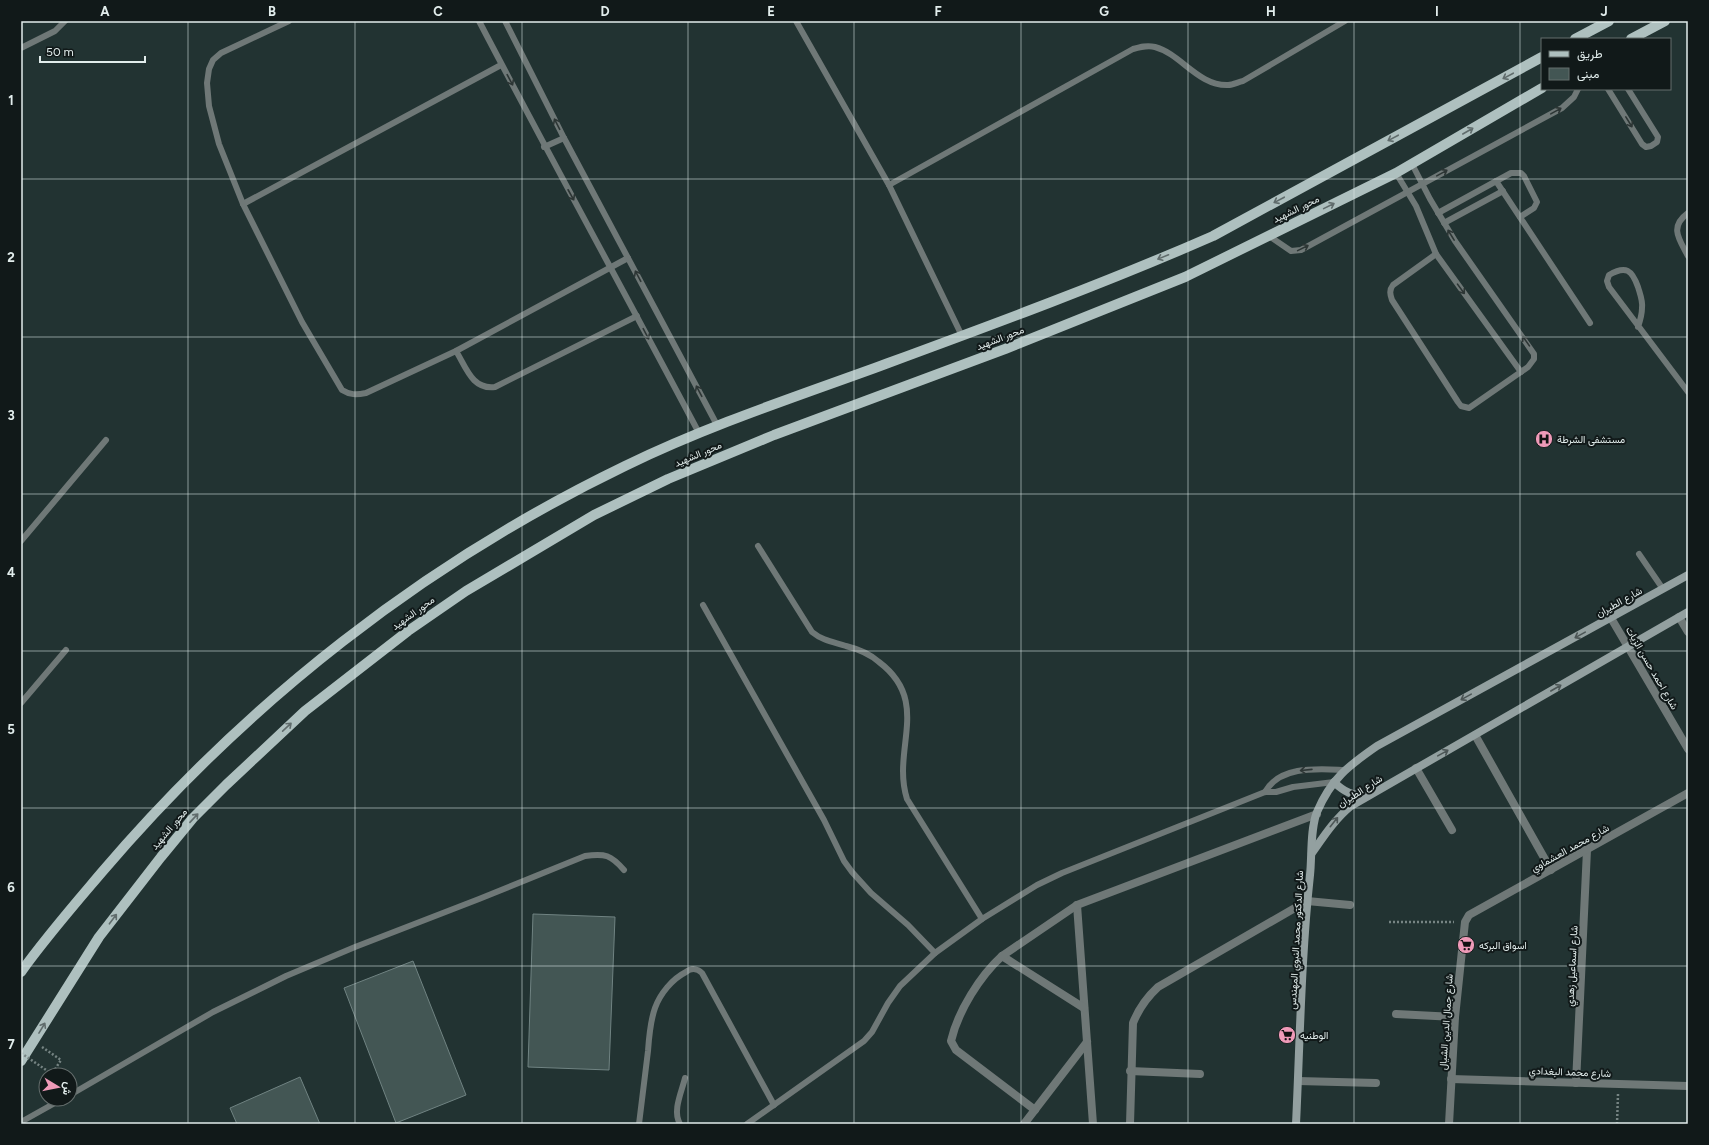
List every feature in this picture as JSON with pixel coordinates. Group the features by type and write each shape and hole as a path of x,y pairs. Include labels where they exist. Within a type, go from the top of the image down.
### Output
{"main road":[{"path":"1577,38 1609,21"},
{"path":"1633,38 1665,21"},
{"name":"محور الشهيد","path":"23,968 120,850 213,753 310,667 364,623 474,548 543,508 626,465 717,425 962,336 1212,236 1541,58"},
{"name":"محور الشهيد","path":"21,1061 100,937 160,857 193,818 305,711 408,631 466,590 594,514 668,479 774,435 1005,349 1185,277 1396,173 1541,89"},
{"name":"شارع الطيران","path":"1312,854 1317,814 1334,782 1344,770 1377,746 1688,575"},
{"name":"شارع الطيران","path":"1312,854 1327,830 1341,814 1351,806 1688,612"},
{"path":"1334,782 1348,793 1357,796 1367,796"},
{"name":"شارع الدكتور محمد النبوي المهندس","path":"1296,1124 1307,901 1312,854"}],"street":[{"path":"1679,617 1688,632"},
{"name":"شارع احمد حسن الزيات","path":"1611,618 1629,646 1688,749"},
{"path":"1475,735 1551,870"},
{"path":"1416,768 1452,830"},
{"name":"شارع محمد العشماوي","path":"1464,922 1476,911 1688,793"},
{"path":"1035,1110 956,1050 951,1041 954,1030 983,975 1002,956 1077,905 1317,814"},
{"name":"شارع اسماعيل زهدي","path":"1576,1083 1587,850"},
{"path":"1130,1124 1130,1071 1133,1023 1139,1009 1147,997 1158,987 1307,901 1350,905"},
{"path":"1077,905 1093,1124"},
{"name":"شارع جمال الدين الشيال","path":"1449,1124 1454,1017 1464,922"},
{"path":"1002,956 1084,1008"},
{"path":"1396,1014 1454,1017"},
{"path":"1024,1124 1087,1042"},
{"path":"1130,1071 1200,1074"},
{"name":"شارع محمد البغدادي","path":"1451,1079 1688,1086"},
{"path":"1298,1081 1376,1083"}],"lane":[{"path":"21,48 55,31 65,21"},
{"path":"289,21 221,53 213,60 209,70 207,84 208,91 218,144 243,204 302,322 342,390 349,394 366,393 456,351 628,258"},
{"path":"479,21 544,146 612,268 699,433"},
{"path":"505,21 564,138 717,425"},
{"path":"796,21 889,185 962,336"},
{"path":"889,185 1133,49 1144,46 1154,47 1165,51 1204,79 1216,84 1229,85 1243,81 1345,21"},
{"path":"243,204 502,65"},
{"path":"1269,236 1291,250 1298,251 1562,108 1574,97 1578,90"},
{"path":"1609,90 1642,144 1646,147 1651,146 1657,142 1658,137 1629,90"},
{"path":"544,146 564,138"},
{"path":"1412,164 1444,223 1534,354 1532,364 1473,406 1464,407 1458,402 1390,295 1390,289 1393,285 1436,254"},
{"path":"1438,213 1496,181 1517,172 1524,176 1537,202 1534,208 1520,217"},
{"path":"1396,173 1426,228 1436,254 1521,372"},
{"path":"1496,181 1590,323"},
{"path":"1444,223 1503,191"},
{"path":"1688,213 1681,218 1677,229 1678,235 1688,256"},
{"path":"1638,327 1642,309 1642,300 1634,276 1630,271 1624,269 1617,270 1609,275 1607,281 1609,287 1638,327 1688,392"},
{"path":"456,351 472,378 479,386 488,388 495,387 637,316"},
{"path":"21,541 106,440"},
{"path":"758,546 812,632 824,640 868,654 888,669 899,683 908,714 902,771 903,785 907,799 982,919"},
{"path":"1640,554 1663,589"},
{"path":"703,606 824,820 844,861 871,893 908,925 935,953"},
{"path":"21,703 66,650"},
{"path":"1265,792 1272,782 1286,774 1311,769 1344,770"},
{"path":"747,1124 864,1041 872,1032 888,1003 900,986 935,953 982,919 1037,885 1062,873 1265,792 1276,792 1293,787 1334,782"},
{"path":"78,1090 214,1012 286,976 355,947 473,902 586,856 600,854 614,858 624,870"},
{"path":"639,1124 650,1030 654,1009 662,993 672,981 684,972 692,969 702,973 774,1105"},
{"path":"680,1124 677,1118 677,1111 685,1078"},
{"path":"21,1122 48,1107"}],"path":[{"path":"1389,922 1464,922"},
{"path":"21,1053 52,1074 61,1060 33,1042"},
{"path":"1617,1124 1619,1084"}],"building":[{"path":"533,914 615,917 609,1070 528,1067"},
{"path":"413,961 466,1095 396,1123 344,988"},
{"path":"300,1077 320,1124 237,1124 230,1108"}],"place":[{"name":"مستشفى الشرطة","path":"1544,439"},
{"name":"اسواق البركه","path":"1466,945"},
{"name":"الوطنيه","path":"1287,1035"}]}
